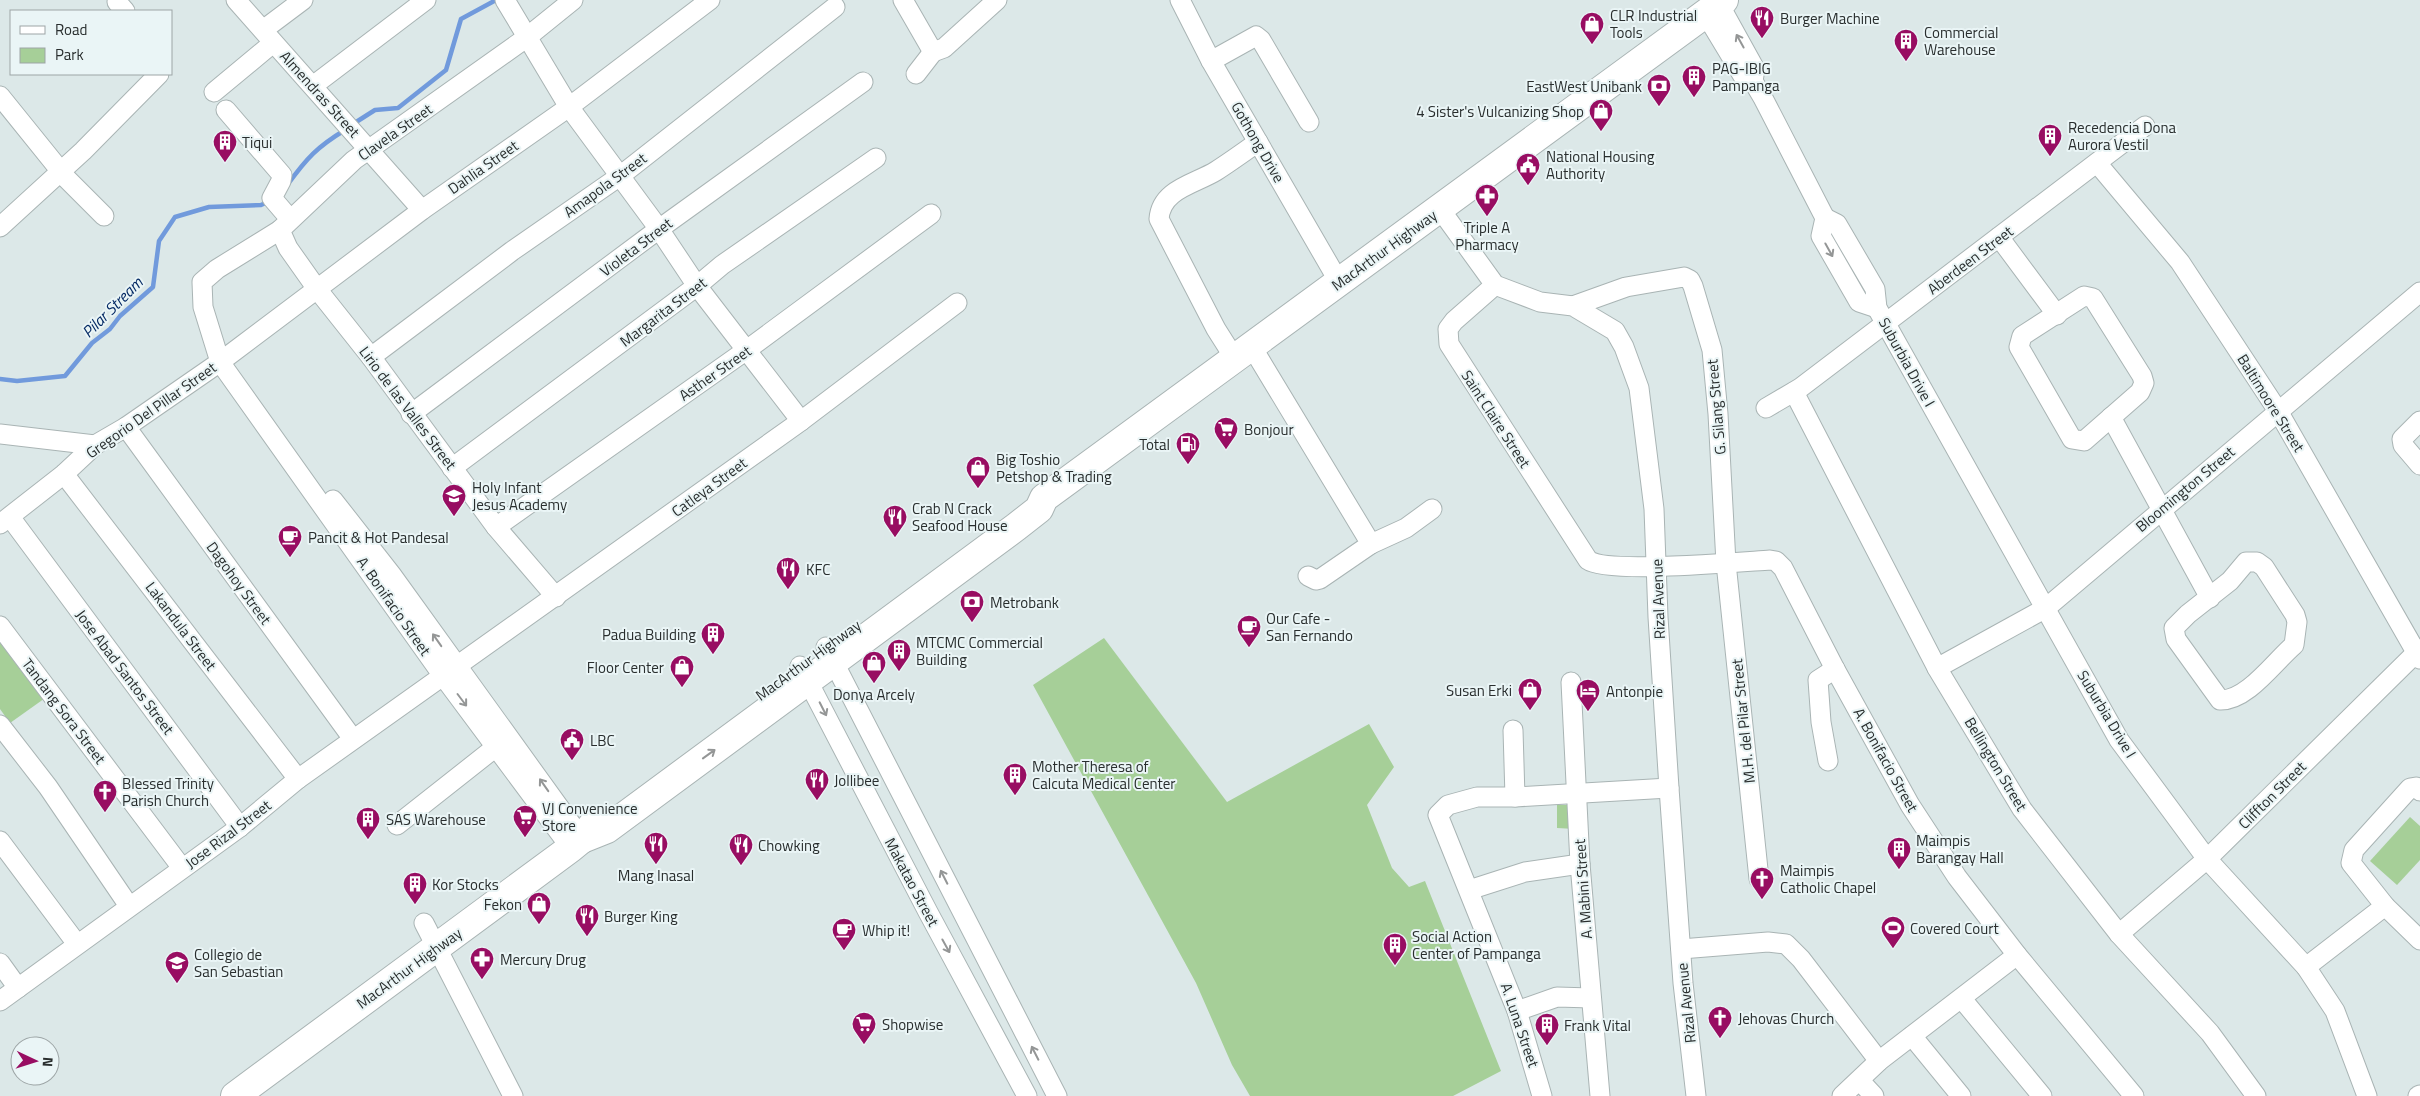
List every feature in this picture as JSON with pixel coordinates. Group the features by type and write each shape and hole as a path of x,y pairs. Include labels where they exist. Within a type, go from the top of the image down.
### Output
{"highway":[{"name":"MacArthur Highway","path":"235,1096 577,844 607,829 804,673 1039,509 1044,498 1716,6"}],"street":[{"name":"Almendras Street","path":"236,0 314,85 422,210"},
{"path":"214,92 303,0"},
{"path":"314,85 426,0"},
{"name":"Clavela Street","path":"221,354 203,307 202,282 217,269 285,221 354,160 366,145 526,38 573,0"},
{"name":"Dahlia Street","path":"256,335 422,210 569,107 710,0"},
{"path":"903,0 933,52"},
{"path":"916,74 933,52 944,48 997,0"},
{"name":"Gothong Drive","path":"1180,0 1211,61 1339,282"},
{"path":"508,5 569,107 659,229 697,286 748,349 801,421"},
{"name":"Suburbia Drive I","path":"1716,6 1743,76 1753,81 1825,218 1837,224 1875,289 1881,316 2119,740 2208,859 2306,967 2335,1011 2367,1096"},
{"name":"Amapola Street","path":"370,357 512,251 620,176 835,8"},
{"path":"1211,61 1256,36 1261,40 1309,122"},
{"path":"0,227 59,170 83,151 158,75"},
{"name":"Violeta Street","path":"411,414 659,229 863,82"},
{"path":"0,96 59,170 104,216"},
{"path":"226,110 275,164 282,175 272,198 285,221 288,248 317,290"},
{"name":"Aberdeen Street","path":"1766,408 1794,392 1881,316 1999,237 2145,126"},
{"path":"1258,142 1214,172 1177,189 1160,212 1159,219 1216,329 1244,353 1371,544"},
{"name":"Margarita Street","path":"452,468 697,286 722,265 876,158"},
{"name":"Baltimoore Street","path":"2097,163 2175,255 2278,411 2418,654"},
{"path":"1440,209 1496,286"},
{"name":"Asther Street","path":"496,527 748,349 931,214"},
{"path":"1999,237 2057,315"},
{"name":"G. Silang Street","path":"1573,306 1626,287 1684,277 1690,280 1712,350 1718,414 1726,563"},
{"name":"Rizal Avenue","path":"1496,286 1540,302 1573,306 1614,331 1624,346 1639,388 1654,509 1669,788 1681,949 1696,1096"},
{"name":"Saint Claire Street","path":"1496,286 1454,321 1448,329 1448,344 1588,560"},
{"name":"Lirio de las Valles Street","path":"317,290 370,357 496,527 556,597"},
{"name":"Bloomington Street","path":"1937,668 2046,608 2420,292"},
{"path":"2084,296 2092,298 2142,376 2144,383 2140,392 2111,418 2084,441 2078,442 2072,439 2019,347 2022,336 2084,296"},
{"name":"Catleya Street","path":"449,671 556,597 801,421 957,303"},
{"name":"Gregorio Del Pillar Street","path":"5,521 64,474 95,444 126,428 221,354 256,335"},
{"name":"A. Bonifacio Street","path":"221,354 449,671 577,844"},
{"name":"Bellington Street","path":"1794,392 1937,668 2022,810 2119,934 2210,1033 2256,1096"},
{"path":"2111,418 2210,598"},
{"path":"2420,421 2402,440 2403,445 2420,465"},
{"name":"Dagohoy Street","path":"126,428 353,739"},
{"path":"0,434 95,444"},
{"name":"Lakandula Street","path":"64,474 298,779"},
{"path":"1308,576 1316,580 1320,579 1371,544 1406,528 1432,509"},
{"name":"Jose Abad Santos Street","path":"5,521 240,827"},
{"name":"A. Bonifacio Street","path":"1588,560 1599,566 1656,566 1776,561 1783,568 1835,669 1916,813 1957,877 2017,955 2134,1096"},
{"path":"2246,562 2257,562 2264,567 2295,615 2294,645 2241,695 2230,700 2220,700 2174,634 2174,628 2180,621 2210,598 2230,582 2246,562"},
{"name":"M.H. del Pilar Street","path":"1726,563 1759,879"},
{"name":"Tandang Sora Street","path":"0,626 182,868"},
{"name":"Makatao Street","path":"830,654 1057,1096"},
{"name":"Cliffton Street","path":"2119,934 2208,859 2418,654"},
{"path":"1828,761 1821,722 1818,680 1835,669"},
{"name":"Jose Rizal Street","path":"0,1001 240,827 298,779 449,671"},
{"name":"Makatao Street","path":"804,673 928,912 1027,1096"},
{"name":"A. Mabini Street","path":"1571,682 1580,864 1590,998 1600,1096"},
{"path":"0,725 48,787 129,906"},
{"path":"1513,730 1515,797 1669,788"},
{"path":"397,825 503,742"},
{"path":"2420,792 2416,787 2410,788 2354,850 2351,863 2384,906 2420,940"},
{"name":"A. Luna Street","path":"1515,797 1477,797 1448,805 1438,815 1517,1011 1542,1096"},
{"path":"0,841 77,944"},
{"path":"1469,890 1525,872 1580,864"},
{"path":"928,912 955,898"},
{"path":"2306,967 2384,906"},
{"path":"424,923 513,1096"},
{"path":"1681,949 1768,942 1786,944 1801,959 1879,1061"},
{"path":"1842,1096 1879,1061 2017,955"},
{"path":"0,964 18,988"},
{"path":"1517,1011 1557,997 1590,998"},
{"path":"1962,999 2042,1096"},
{"path":"1912,1036 1962,1096"},
{"path":"1860,1080 1874,1096"}],"green space":[{"name":"Social Action Center of Pampanga","path":"1104,638 1227,802 1369,724 1394,767 1367,805 1392,868 1409,887 1425,881 1501,1071 1453,1096 1250,1096 1232,1065 1196,983 1033,685"},
{"path":"0,641 48,696 10,723 0,709"},
{"path":"1557,805 1575,805 1575,829 1557,828"},
{"path":"2410,817 2420,826 2420,860 2397,885 2370,861"}],"waterway":[{"path":"353,124 375,110 398,108 446,70 461,19 496,0"},
{"name":"Pilar Stream","path":"288,184 313,154 345,130"},
{"name":"Pilar Stream","path":"0,379 17,381 65,376 92,343 110,329 120,316 153,287 159,241 175,217 209,207 261,205 270,201"}],"place":[{"name":"Burger Machine","path":"1762,39"},
{"name":"CLR Industrial Tools","path":"1592,45"},
{"name":"Commercial Warehouse","path":"1906,62"},
{"name":"PAG-IBIG Pampanga","path":"1694,98"},
{"name":"EastWest Unibank","path":"1659,107"},
{"name":"4 Sister's Vulcanizing Shop","path":"1601,132"},
{"name":"Recedencia Dona Aurora Vestil","path":"2050,157"},
{"name":"Tiqui","path":"225,163"},
{"name":"National Housing Authority","path":"1528,186"},
{"name":"Triple A Pharmacy","path":"1487,217"},
{"name":"Bonjour","path":"1226,450"},
{"name":"Total","path":"1188,465"},
{"name":"Big Toshio Petshop & Trading","path":"978,489"},
{"name":"Holy Infant Jesus Academy","path":"454,517"},
{"name":"Crab N Crack Seafood House","path":"895,538"},
{"name":"Pancit & Hot Pandesal","path":"290,558"},
{"name":"KFC","path":"788,590"},
{"name":"Metrobank","path":"972,623"},
{"name":"Our Cafe - San Fernando","path":"1249,648"},
{"name":"Padua Building","path":"713,655"},
{"name":"MTCMC Commercial Building","path":"899,672"},
{"name":"Donya Arcely","path":"874,684"},
{"name":"Floor Center","path":"682,688"},
{"name":"Susan Erki","path":"1530,711"},
{"name":"Antonpie","path":"1588,712"},
{"name":"LBC","path":"572,761"},
{"name":"Mother Theresa of Calcuta Medical Center","path":"1015,796"},
{"name":"Jollibee","path":"817,801"},
{"name":"Blessed Trinity Parish Church","path":"105,813"},
{"name":"VJ Convenience Store","path":"525,838"},
{"name":"SAS Warehouse","path":"368,840"},
{"name":"Mang Inasal","path":"656,865"},
{"name":"Chowking","path":"741,866"},
{"name":"Maimpis Barangay Hall","path":"1899,870"},
{"name":"Maimpis Catholic Chapel","path":"1762,900"},
{"name":"Kor Stocks","path":"415,905"},
{"name":"Fekon","path":"539,925"},
{"name":"Burger King","path":"587,937"},
{"name":"Covered Court","path":"1893,949"},
{"name":"Whip it!","path":"844,951"},
{"name":"Social Action Center of Pampanga","path":"1395,966"},
{"name":"Mercury Drug","path":"482,980"},
{"name":"Collegio de San Sebastian","path":"177,984"},
{"name":"Jehovas Church","path":"1720,1039"},
{"name":"Shopwise","path":"864,1045"},
{"name":"Frank Vital","path":"1547,1046"}]}
